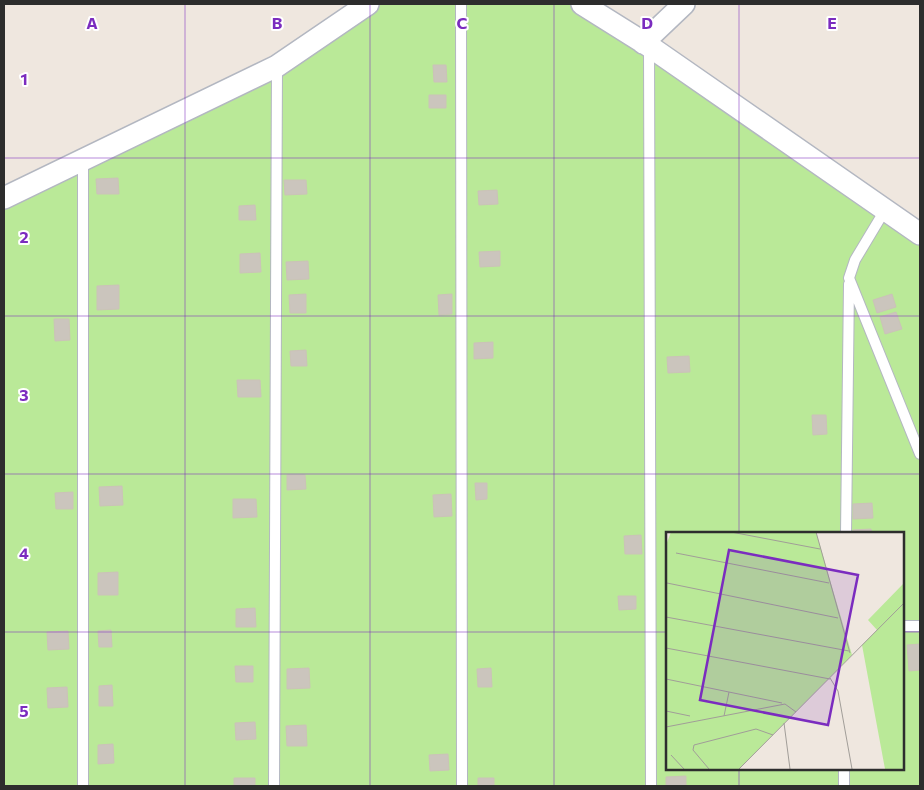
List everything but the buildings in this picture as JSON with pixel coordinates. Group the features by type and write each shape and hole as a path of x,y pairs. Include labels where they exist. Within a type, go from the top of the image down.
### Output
{"street":[{"path":"4,198 277,66 368,4"},
{"path":"582,4 646,44 920,234"},
{"path":"646,44 684,4"}],"lane":[{"path":"461,4 462,786"},
{"path":"646,44 651,786"},
{"path":"274,786 277,66"},
{"path":"83,159 83,786"},
{"path":"846,532 850,278 855,260 885,210"},
{"path":"850,278 920,454"},
{"path":"904,626 920,626"},
{"path":"844,770 844,786"}],"green space":[{"path":"368,4 582,4 920,234 920,786 4,786 4,198 277,66"}]}
